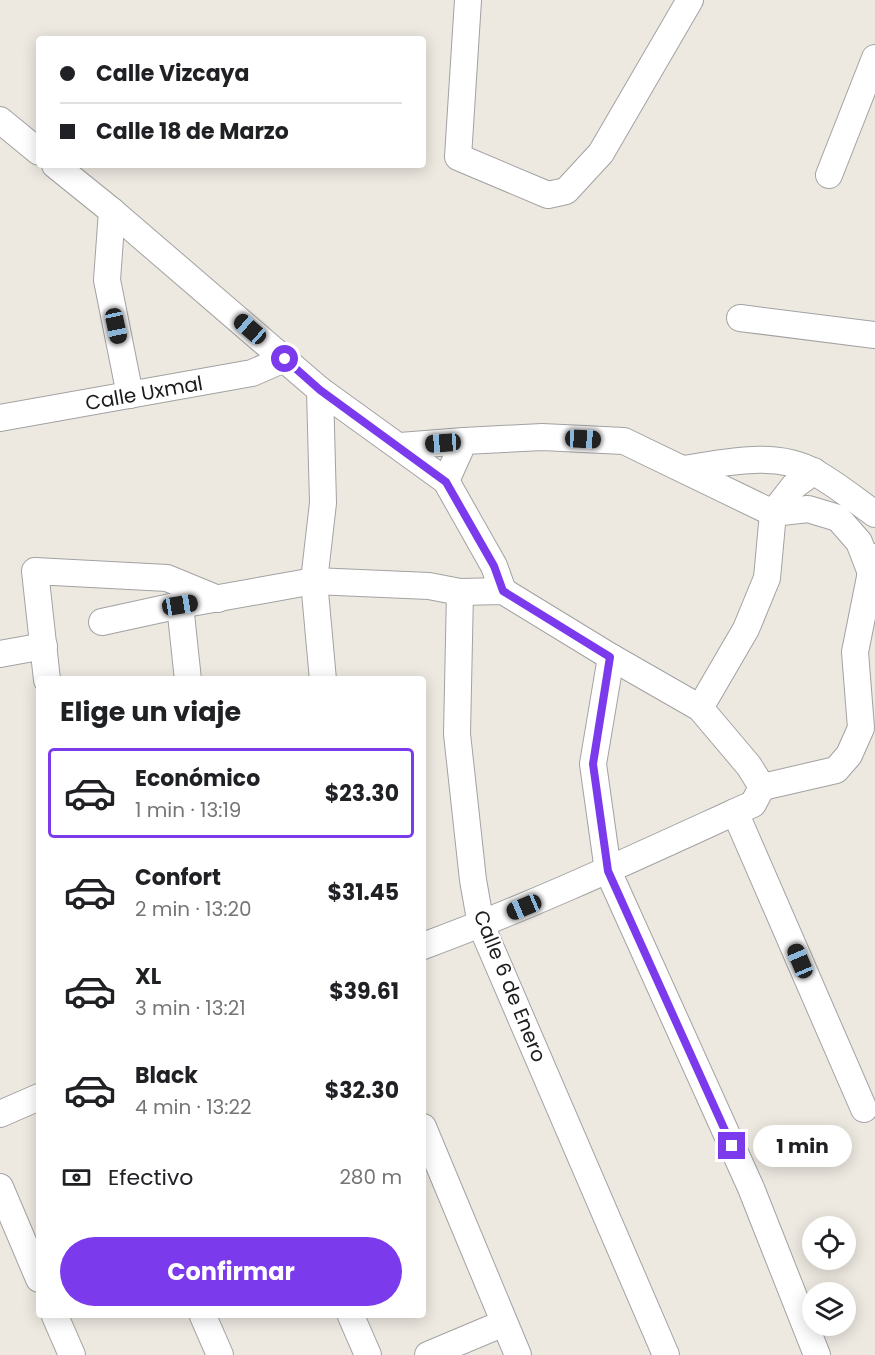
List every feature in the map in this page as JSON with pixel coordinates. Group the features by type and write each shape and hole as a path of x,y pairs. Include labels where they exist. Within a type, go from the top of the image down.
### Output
{"street":[{"path":"468,0 458,157 548,195 566,191 601,153 690,0"},
{"path":"829,175 875,58"},
{"path":"0,120 36,150"},
{"path":"59,168 320,390 400,446 446,482 494,566 503,591"},
{"path":"112,211 107,279 130,394"},
{"path":"740,318 875,334"},
{"name":"Calle Uxmal","path":"0,418 252,374 285,359"},
{"path":"320,390 323,503 314,580 323,676"},
{"path":"400,446 542,437 624,441 773,513 808,508 838,518 859,542 873,564 855,652 861,728 849,755 836,770 762,786"},
{"path":"446,482 464,441"},
{"path":"682,468 755,458 796,464 814,471 875,514"},
{"path":"700,708 746,629 767,578 773,513 794,486 814,471"},
{"path":"47,676 35,571 167,578 218,599"},
{"path":"102,622 314,580 429,586 460,592 503,591 610,657 700,708 749,766 762,786"},
{"name":"Calle 6 de Enero","path":"460,592 458,734 472,880 481,925 664,1354"},
{"path":"180,605 188,676"},
{"path":"0,654 44,646"},
{"path":"610,657 593,764 608,871 751,1188 817,1355"},
{"path":"426,945 481,925 608,871 753,804 762,786"},
{"path":"735,812 864,1109"},
{"path":"0,1114 36,1098"},
{"path":"426,1134 518,1355"},
{"path":"0,1187 36,1272"},
{"path":"56,1318 72,1355"},
{"path":"204,1318 220,1355"},
{"path":"352,1318 368,1355"},
{"path":"428,1355 504,1323"}],"route":[{"path":"285,359 320,390 400,446 446,482 494,566 503,591 610,657 593,764 608,871 732,1146"}]}
